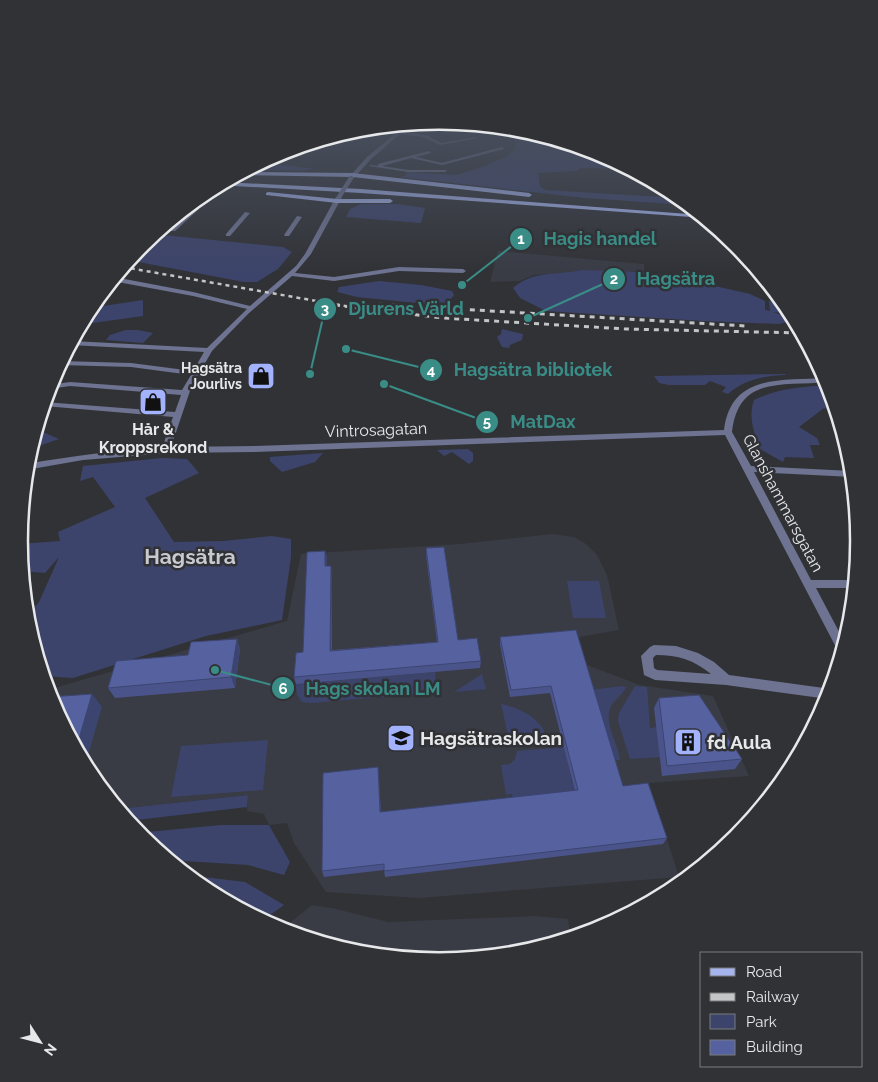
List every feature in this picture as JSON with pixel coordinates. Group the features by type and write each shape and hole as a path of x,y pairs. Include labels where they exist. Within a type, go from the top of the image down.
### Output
{"main road":[{"path":"253,174 352,176 553,200"},
{"path":"243,180 330,184 682,209"},
{"path":"229,187 361,191 691,216"},
{"path":"228,188 338,199 530,204"}],"street":[{"path":"166,450 185,393 194,373 209,350 252,308 291,274 308,254 338,199 355,172"},
{"path":"173,230 195,210"},
{"path":"228,236 247,213"},
{"path":"287,234 299,217"},
{"path":"291,274 334,279 400,269 463,271"},
{"path":"121,281 193,294 252,308"},
{"path":"78,343 209,350"},
{"path":"68,364 131,365 194,373"},
{"name":"Glanshammarsgatan","path":"817,380 782,382 755,387 746,392 732,408 728,432 838,641"},
{"path":"59,385 70,384 185,393"},
{"path":"51,405 177,415"},
{"name":"Vintrosagatan","path":"34,466 166,450 255,449 728,432"},
{"path":"747,469 845,474"},
{"path":"807,584 848,584"},
{"path":"726,680 707,662 688,652 654,650 647,656 648,671 655,675 726,680 821,693"}],"shaded area":[{"path":"498,251 644,264 644,272 581,270 563,274 534,275 520,281 490,282"},
{"name":"Hagsätraskolan","path":"553,534 574,537 586,544 597,555 607,575 619,630 579,637 587,665 640,685 713,696 749,776 649,783 678,875 676,877 419,898 326,892 294,843 287,823 269,825 264,814 247,811 248,795 127,808 97,770 83,747 55,688 287,621 301,554 460,544"},
{"path":"312,905 388,922 536,916 568,919 570,931 519,945 493,949 466,952 412,952 359,945 307,931 289,924"}],"green space":[{"path":"407,172 456,175 464,172 548,172 538,173 540,186 545,190 665,197 675,204 584,198 399,177 405,176"},
{"path":"361,204 398,204 425,208 421,223 346,217 350,209"},
{"path":"164,235 283,247 292,252 278,269 257,282 244,282 137,262"},
{"path":"581,270 623,271 700,277 706,284 750,294 765,301 765,310 770,311 769,301 773,301 782,313 773,312 783,316 787,322 779,324 703,321 546,311 520,298 513,288 529,278 545,274"},
{"path":"379,281 421,285 452,291 454,295 447,304 436,305 357,297 337,292 339,287"},
{"path":"143,300 143,316 90,323 101,306"},
{"path":"502,329 523,334 522,340 510,345 509,348 502,347 497,337 501,334"},
{"path":"126,330 153,333 143,343 106,340 110,335"},
{"path":"785,374 762,377 741,385 728,394 722,392 726,387 710,381 705,385 669,385 659,383 654,376"},
{"path":"820,386 829,410 824,408 799,427 817,438 820,445 810,445 814,458 785,457 783,462 760,449 754,431 752,406 754,400 763,396 799,387"},
{"path":"43,432 59,439 39,446"},
{"path":"468,449 473,453 473,461 469,464 452,452 444,456 437,450"},
{"path":"323,453 315,462 282,472 270,461 270,457"},
{"path":"162,458 187,459 199,473 145,498 174,542 223,541 272,536 291,539 291,557 282,620 206,636 73,678 50,676 33,610 39,602 59,557 45,573 28,572 28,543 60,541 58,532 115,507 93,477 80,481 83,466"},
{"path":"567,581 599,581 606,618 573,618"},
{"path":"435,672 437,692 312,703 302,702 297,695 296,684"},
{"path":"482,674 486,689 454,692"},
{"path":"635,686 647,687 650,728 657,727 660,757 630,759 618,721 619,713"},
{"path":"626,687 611,706 609,713 610,726 620,760 611,760 590,690"},
{"path":"501,704 516,708 529,715 540,725 547,739 515,742 508,735"},
{"path":"268,740 263,790 171,797 181,746"},
{"path":"564,747 576,797 513,803 512,794 506,795 501,765 510,764 515,759 517,751"},
{"path":"248,795 247,807 137,820 127,808"},
{"path":"221,825 269,825 290,862 284,875 248,865 181,861 148,832"},
{"path":"201,877 245,882 284,905 270,916 233,897"}],"building":[{"path":"444,547 458,640 477,638 481,661 294,677 296,653 303,652 307,552 325,551 325,566 331,566 330,651 438,642 426,548"},
{"name":"Hagsätraskolan","path":"576,630 623,786 648,783 667,838 384,871 384,864 322,871 323,773 378,767 380,812 578,790 551,686 511,690 500,637"},
{"path":"237,639 231,677 108,688 116,661 188,655 191,642"},
{"path":"92,694 79,739 70,723 58,696"},
{"name":"fd Aula","path":"699,695 742,759 667,766 659,698"}],"railway":[{"path":"131,268 345,306"},
{"path":"379,304 411,306"},
{"path":"335,305 443,318 626,329 794,333"},
{"path":"390,305 746,326"}],"place":[{"name":"Hagis handel","path":"462,285"},
{"name":"Hagsätra","path":"528,318"},
{"name":"Hagsätra bibliotek","path":"346,349"},
{"name":"Djurens Värld","path":"310,374"},
{"name":"Hagsätra Jourlivs","path":"261,376"},
{"name":"MatDax","path":"384,384"},
{"name":"Hår & Kroppsrekond","path":"153,402"},
{"name":"Hags skolan LM","path":"215,670"},
{"name":"Hagsätraskolan","path":"401,738"},
{"name":"fd Aula","path":"688,742"}],"district":[{"name":"Hagsätra","path":"190,556"}]}
